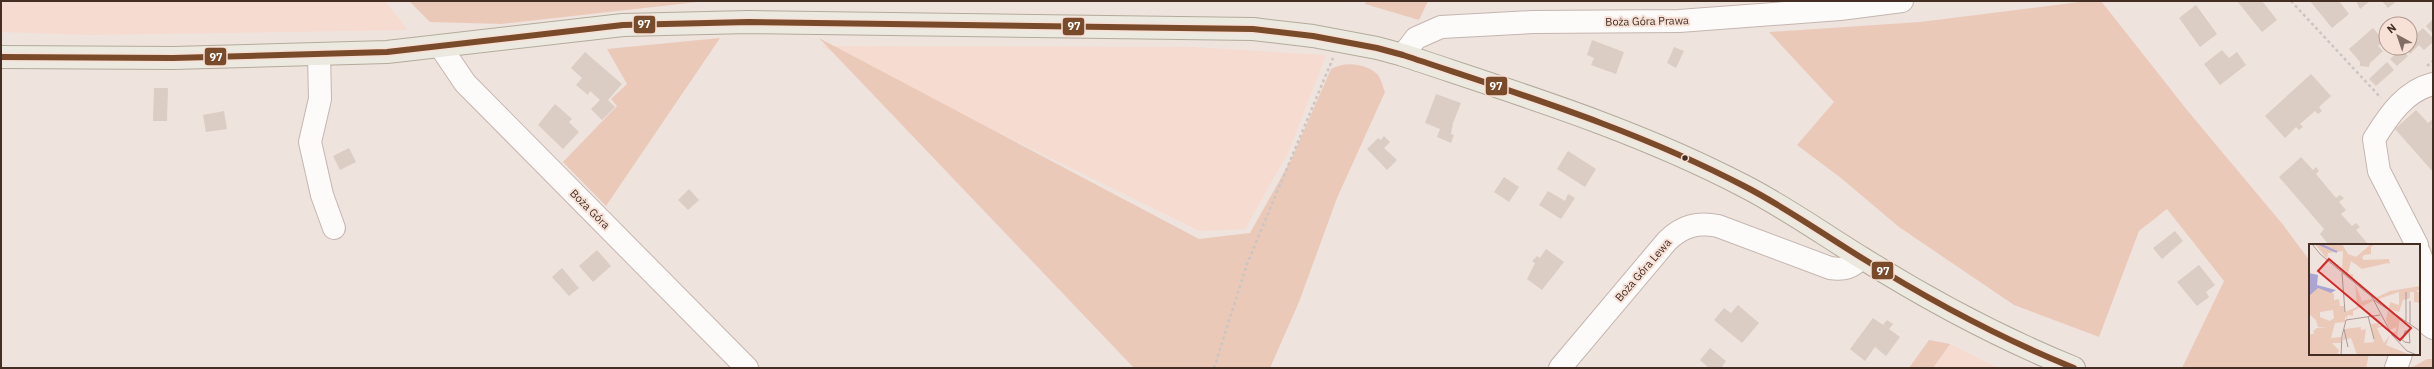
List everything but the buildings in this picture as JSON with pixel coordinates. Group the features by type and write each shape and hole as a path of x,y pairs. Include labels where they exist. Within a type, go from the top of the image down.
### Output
{"main road":[{"path":"1,58 173,58 387,52 623,25 741,22 1168,26 1253,29 1302,34 1403,55 1574,112 1686,156 1746,187 1861,258 2014,343 2074,368"}],"street":[{"name":"Boża Góra Prawa","path":"1403,55 1416,38 1441,27 1533,22 1679,21 1840,9 1902,1"},
{"name":"Boża Góra","path":"440,46 465,83 747,368"},
{"path":"319,54 320,98 310,142 322,195 334,228"},
{"path":"2416,244 2379,171 2374,139 2391,112 2419,87 2433,84"},
{"name":"Boża Góra Lewa","path":"1560,368 1667,241 1676,232 1691,225 1706,223 1718,226 1830,268 1842,270 1850,267 1861,258"},
{"path":"2420,255 2433,289"},
{"path":"2426,328 2422,311 2424,303 2433,293"},
{"path":"2396,368 2401,355"}],"path":[{"path":"2291,1 2377,96 2386,102 2397,94 2408,97"},
{"path":"1214,368 1247,264 1340,41"}],"shaded area":[{"path":"1,1 385,1 408,30 89,35 1,32"},
{"path":"409,1 707,1 501,24 430,22"},
{"path":"1366,1 1428,1 1419,20 1365,4"},
{"path":"2087,1 2101,1 2187,110 2284,226 2309,260 2309,355 2369,355 2366,368 2182,368 2224,281 2167,209 2139,231 2099,337 2014,305 1899,227 1841,178 1797,145 1834,102 1769,32 1920,22"},
{"path":"720,38 606,206 563,162 617,106 611,99 627,84 607,49"},
{"path":"819,38 1199,239 1250,233 1291,160 1331,69 1336,66 1348,64 1367,67 1377,74 1381,80 1385,92 1337,198 1299,302 1270,368 1134,368"},
{"path":"821,46 1192,47 1326,55 1288,153 1245,229 1200,231"},
{"path":"1929,340 1950,344 1933,368 1909,368"},
{"path":"1950,344 1998,368 1933,368"},
{"path":"2427,359 2433,359 2433,368 2411,368"}],"transit line":[{"name":"97","path":"1,57 173,58 387,52 623,25 749,22 1253,29 1313,36 1377,48 1403,55 1576,114 1661,147 1759,194 1887,274 1965,318 2074,368"}]}
